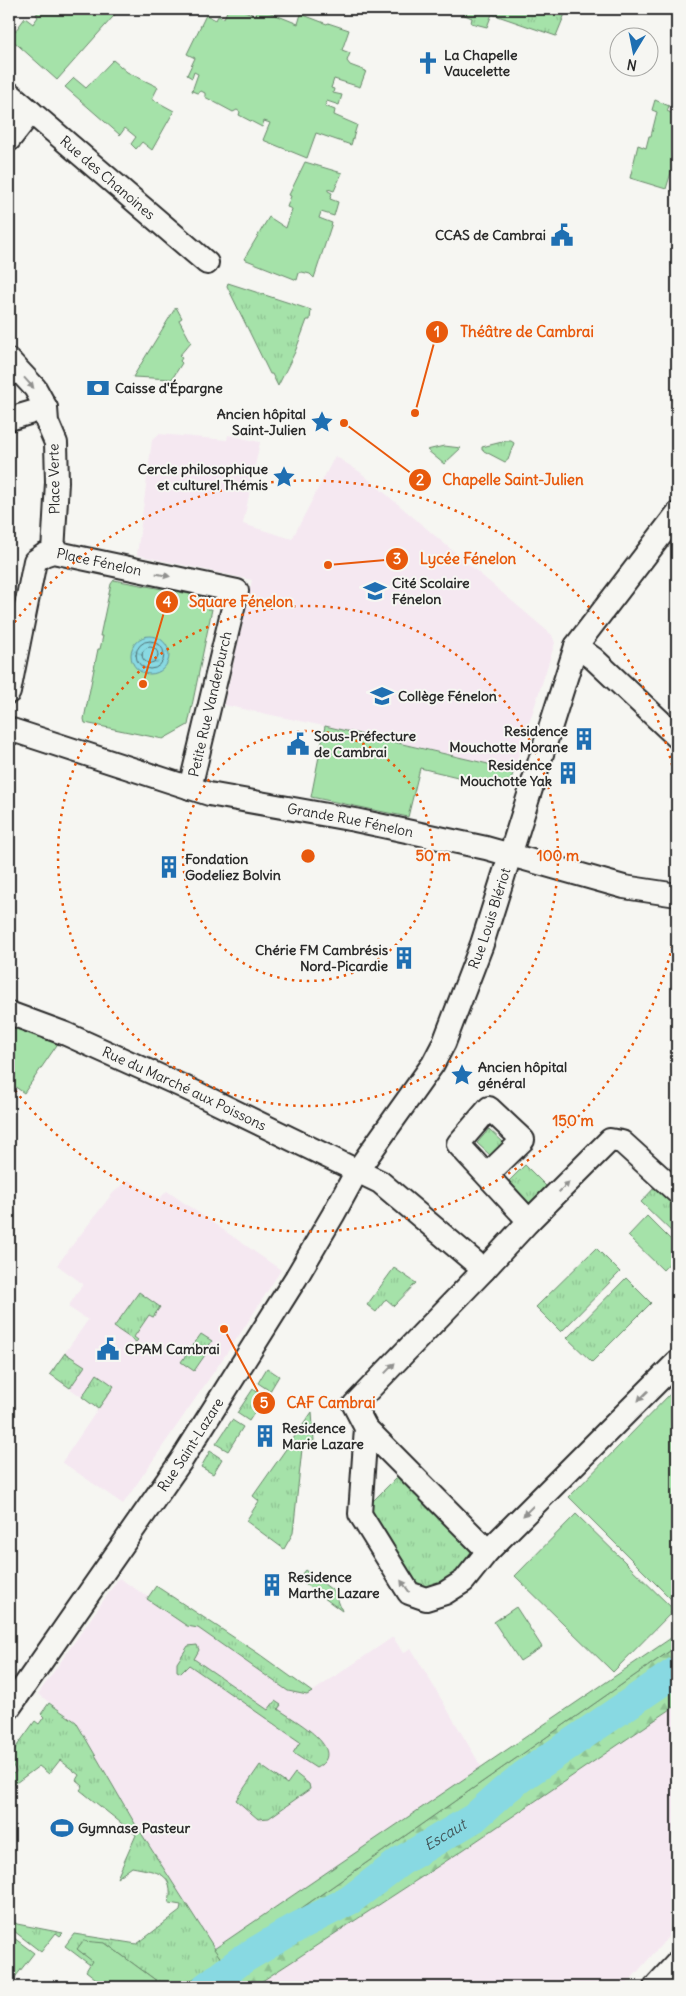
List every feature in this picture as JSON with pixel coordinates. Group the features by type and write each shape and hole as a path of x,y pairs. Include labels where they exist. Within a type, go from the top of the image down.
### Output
{"street":[{"name":"Rue des Chanoines","path":"9,93 207,263"},
{"path":"9,140 31,112"},
{"name":"Place Verte","path":"9,360 35,388 46,408 47,422 56,443 57,482 53,552"},
{"path":"9,419 46,408"},
{"name":"Rue Louis Blériot","path":"357,1171 433,1064 444,1043 482,944 576,646 677,514"},
{"name":"Place Fénelon","path":"9,692 14,632 35,561 44,555 53,552 237,591"},
{"name":"Petite Rue Vanderburch","path":"190,788 237,591"},
{"path":"576,646 594,658 677,737"},
{"path":"9,729 190,788"},
{"name":"Grande Rue Fénelon","path":"190,788 213,795 355,820 492,849 624,887 677,895"},
{"name":"Rue du Marché aux Poissons","path":"9,1013 66,1034 184,1087 380,1182 484,1270"},
{"path":"488,1551 366,1428 354,1406 529,1221 610,1140 622,1142 677,1192"},
{"name":"Rue Saint-Lazare","path":"9,1708 185,1455 334,1216 357,1171"},
{"path":"487,1175 529,1221"},
{"path":"366,1428 360,1514 409,1593 426,1599 445,1594 464,1581 488,1551 677,1362"},
{"path":"655,1987 677,1963"}],"shaded area":[{"name":"Cité Scolaire Fénelon","path":"159,434 227,440 228,435 260,442 243,524 292,539 335,456 360,472 552,635 555,643 514,770 371,736 224,705 252,580 137,555 152,440"},
{"path":"128,1180 159,1199 167,1191 281,1270 246,1325 123,1504 62,1462 98,1409 50,1374 88,1320 68,1307 83,1284 57,1265 112,1194"},
{"path":"119,1578 148,1597 156,1586 312,1692 393,1637 403,1653 411,1648 482,1768 214,1949 134,1822 76,1722 38,1694"},
{"path":"677,1705 677,1927 624,1987 253,1987 463,1850"}],"green space":[{"path":"40,9 120,9 57,80 10,38 25,18 33,24 38,17 36,15"},
{"path":"228,9 240,9 254,15 258,9 261,9 298,24 301,14 349,30 342,50 350,53 347,61 350,65 366,71 360,87 334,79 331,88 334,89 333,93 342,95 339,105 327,101 325,106 335,110 334,115 357,125 351,145 316,133 307,158 263,140 270,123 264,121 262,127 239,115 240,112 237,110 233,112 205,97 205,93 192,91 198,74 194,72 192,78 187,75 195,58 187,54 206,15 216,20 218,16 224,18"},
{"path":"450,9 567,9 556,36 492,14 487,27 471,23 472,18"},
{"path":"113,60 127,72 158,87 152,99 174,111 152,150 142,142 136,149 131,144 136,137 125,128 120,135 65,87 74,78 86,88"},
{"path":"655,100 669,106 667,111 677,116 677,164 674,163 666,189 630,178 638,145 646,148 649,136 651,136 657,112 652,110"},
{"path":"305,162 342,173 334,191 328,189 332,193 330,199 338,202 334,216 321,212 319,218 332,223 314,278 310,274 302,272 299,273 297,280 244,259 269,217 286,228 292,209 287,207 291,196 289,195"},
{"path":"228,283 311,310 310,320 307,320 295,352 278,386 272,374 270,374 227,286"},
{"path":"176,307 182,318 179,320 191,342 179,356 182,358 180,361 182,363 172,379 133,377"},
{"path":"506,441 514,443 508,460 505,462 482,450 482,447"},
{"path":"444,446 461,448 444,464 427,450"},
{"path":"114,580 200,596 208,609 212,609 188,725 163,739 85,723 84,719 98,649 100,649 103,636 100,636 111,584"},
{"path":"325,726 514,770 508,789 420,768 408,817 311,797"},
{"path":"9,1022 59,1042 24,1093 14,1086 9,1091"},
{"path":"489,1129 503,1142 491,1156 477,1143"},
{"path":"525,1165 548,1188 527,1211 503,1187"},
{"path":"657,1185 677,1204 677,1237 641,1202"},
{"path":"647,1216 677,1246 677,1255 663,1270 628,1236"},
{"path":"596,1248 620,1272 561,1332 536,1307"},
{"path":"394,1268 416,1283 394,1306 386,1299 376,1312 367,1305"},
{"path":"626,1278 651,1303 592,1362 567,1338"},
{"path":"139,1292 160,1307 153,1317 149,1315 134,1337 138,1340 136,1342 114,1327"},
{"path":"201,1334 212,1341 201,1352 205,1355 194,1371 181,1362"},
{"path":"65,1353 85,1366 70,1388 50,1374"},
{"path":"267,1368 279,1376 270,1391 258,1383"},
{"path":"97,1374 114,1386 98,1409 82,1397"},
{"path":"677,1387 677,1605 569,1497"},
{"path":"253,1389 264,1397 249,1421 237,1413"},
{"path":"312,1412 314,1441 302,1449 293,1533 284,1549 246,1521 259,1501 253,1496"},
{"path":"232,1420 243,1427 228,1451 216,1444"},
{"path":"210,1451 222,1459 213,1474 201,1467"},
{"path":"398,1476 476,1553 455,1582 420,1592 368,1506"},
{"path":"576,1514 674,1610 613,1672 515,1576"},
{"path":"305,1570 335,1592 342,1611 298,1579"},
{"path":"156,1586 259,1654 312,1692 307,1695 288,1691 198,1628 187,1626 147,1599"},
{"path":"516,1607 542,1647 520,1661 494,1622"},
{"path":"677,1634 677,1646 293,1914 222,1960 214,1949"},
{"path":"197,1645 199,1650 194,1659 268,1710 275,1701 281,1705 278,1709 315,1735 323,1744 327,1753 325,1761 316,1768 293,1753 300,1742 189,1665 181,1673 177,1671 177,1663 188,1646"},
{"path":"677,1646 677,1705 463,1850 253,1987 181,1987 293,1914"},
{"path":"49,1703 76,1722 134,1822 222,1960 181,1987 165,1987 105,1943 77,1949 93,1961 90,1965 65,1946 74,1934 137,1944 180,1911 181,1905 169,1903 170,1893 167,1879 156,1872 132,1867 117,1878 136,1835 80,1790 83,1786 76,1780 79,1775 60,1760 49,1774 39,1766 9,1788 9,1776 16,1772 9,1757 35,1721 39,1724 44,1717 41,1714"},
{"path":"260,1765 287,1784 295,1773 309,1784 310,1789 269,1818 258,1819 236,1800"},
{"path":"10,1919 17,1924 63,1933 60,1936 56,1933 41,1952 10,1928 9,1930"},
{"path":"9,1936 34,1953 9,1985"},
{"path":"83,1941 105,1943 165,1987 97,1987 100,1982 86,1971 92,1961 77,1949"}],"water":[{"path":"150,636 164,641 169,655 164,669 150,674 136,669 131,655 136,641"}],"waterway":[{"name":"Escaut","path":"206,1987 243,1959 297,1927 350,1900 401,1861 474,1818 523,1776 677,1671"}],"place":[{"name":"La Chapelle Vaucelette","path":"428,63"},
{"name":"CCAS de Cambrai","path":"562,235"},
{"name":"Caisse d'Épargne","path":"98,388"},
{"name":"Théâtre de Cambrai","path":"415,413"},
{"name":"Ancien hôpital Saint-Julien","path":"322,422"},
{"name":"Chapelle Saint-Julien","path":"344,423"},
{"name":"Cercle philosophique et culturel Thémis","path":"284,477"},
{"name":"Lycée Fénelon","path":"328,565"},
{"name":"Cité Scolaire Fénelon","path":"375,591"},
{"name":"Square Fénelon","path":"143,684"},
{"name":"Collège Fénelon","path":"382,696"},
{"name":"Residence Mouchotte Morane","path":"584,739"},
{"name":"Sous-Préfecture de Cambrai","path":"298,744"},
{"name":"Residence Mouchotte Yak","path":"568,773"},
{"name":"Fondation Godeliez Bolvin","path":"169,867"},
{"name":"Chérie FM Cambrésis Nord-Picardie","path":"404,958"},
{"name":"Ancien hôpital général","path":"462,1075"},
{"name":"CAF Cambrai","path":"224,1329"},
{"name":"CPAM Cambrai","path":"108,1349"},
{"name":"Residence Marie Lazare","path":"265,1436"},
{"name":"Residence Marthe Lazare","path":"272,1585"},
{"name":"Gymnase Pasteur","path":"62,1828"}]}
